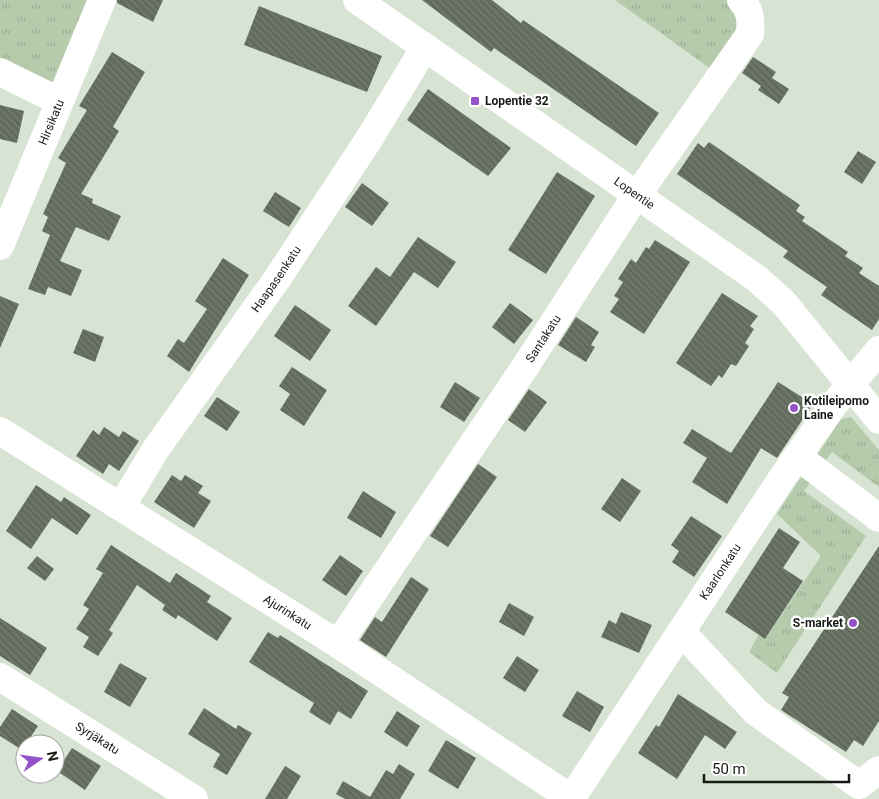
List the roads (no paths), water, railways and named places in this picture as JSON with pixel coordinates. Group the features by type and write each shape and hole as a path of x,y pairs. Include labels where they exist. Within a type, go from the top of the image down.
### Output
{"street":[{"name":"Hirsikatu","path":"0,246 102,0"},
{"name":"Lopentie","path":"357,0 756,278 784,303 879,420"},
{"name":"Santakatu","path":"338,644 416,532 638,194 750,34 752,19 746,4 741,0"},
{"name":"Haapasenkatu","path":"121,508 156,449 282,271 369,138 425,47"},
{"path":"0,72 59,100"},
{"name":"Kaarlonkatu","path":"571,799 797,456 834,403 879,350"},
{"name":"Ajurinkatu","path":"0,431 338,644 571,799"},
{"path":"797,456 879,518"},
{"path":"679,634 689,640 756,712 859,785 879,770"},
{"name":"Syrjäkatu","path":"0,677 194,799"}],"place":[{"name":"Lopentie 32","path":"475,101"},
{"name":"Kotileipomo Laine","path":"794,408"},
{"name":"S-market","path":"853,623"}]}
